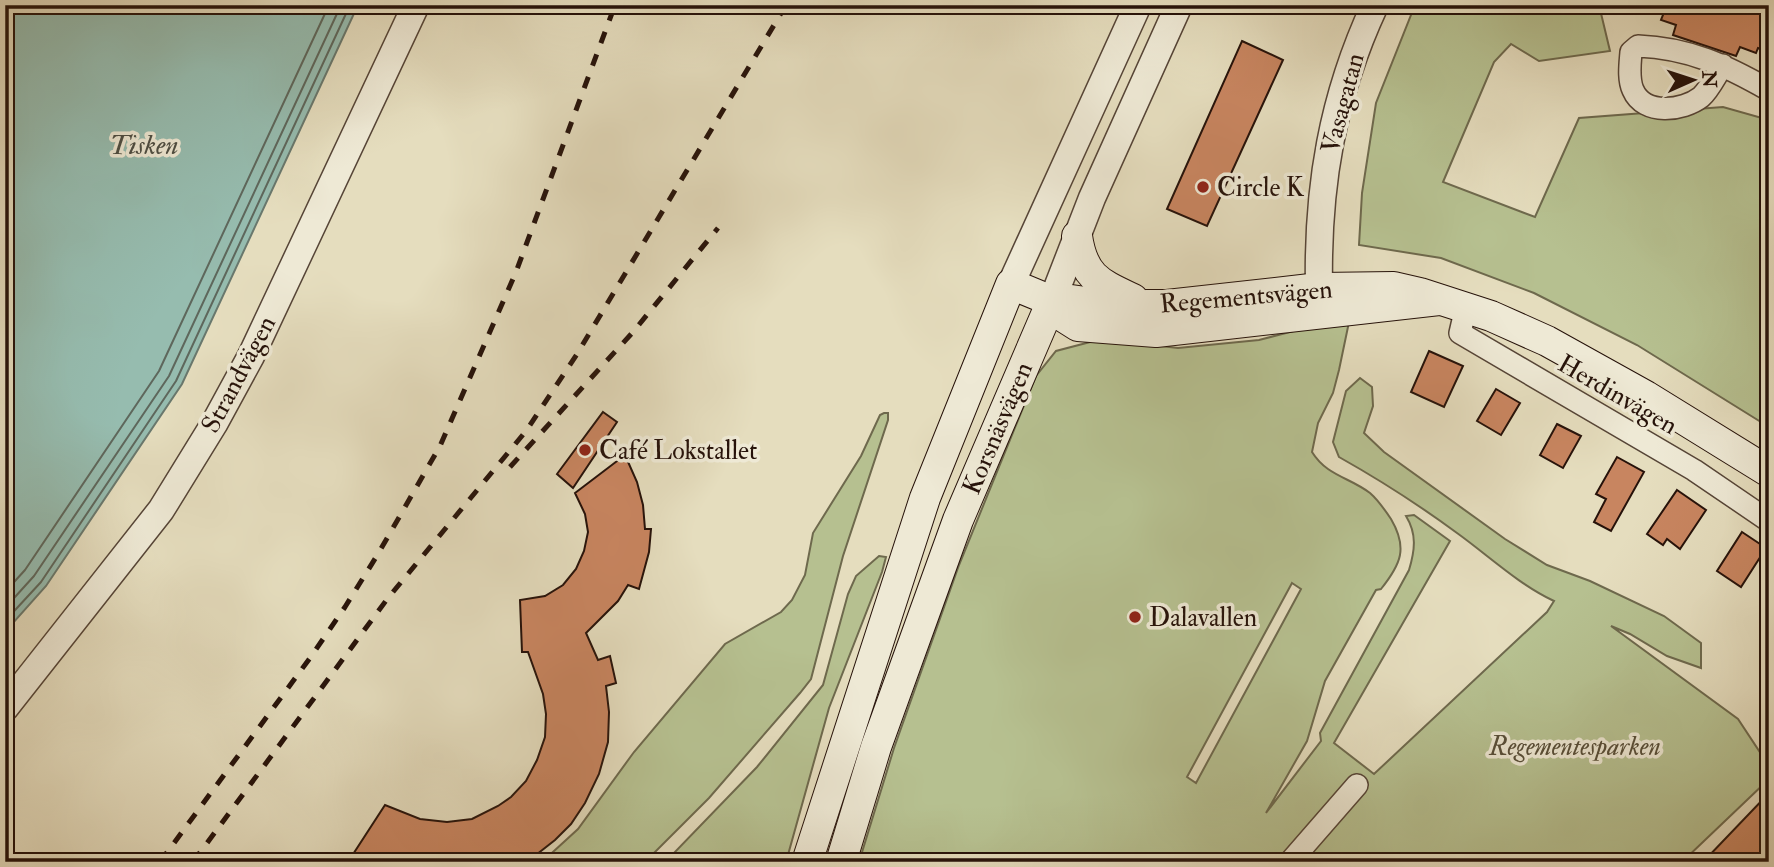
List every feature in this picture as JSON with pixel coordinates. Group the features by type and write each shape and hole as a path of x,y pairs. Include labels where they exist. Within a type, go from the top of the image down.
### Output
{"main road":[{"path":"1077,236 1086,269 1100,284 1146,305"},
{"path":"1010,284 1052,301 1059,314 1078,326"},
{"name":"Korsnäsvägen","path":"807,862 925,498 1010,284"},
{"name":"Regementsvägen","path":"1078,326 1156,332 1394,287 1491,316 1558,347 1646,396 1769,472"},
{"name":"Regementsvägen","path":"1052,301 1064,299 1130,308 1146,305 1320,300"},
{"name":"Korsnäsvägen","path":"841,862 876,747 958,520 1052,301"},
{"path":"1027,359 1049,337 1078,326"}],"street":[{"name":"Strandvägen","path":"5,708 161,510 214,424 251,356 416,5"},
{"name":"Korsnäsvägen","path":"1010,284 1138,5"},
{"name":"Korsnäsvägen","path":"1052,301 1092,198 1179,5"},
{"name":"Vasagatan","path":"1320,300 1318,239 1325,165 1340,95 1375,5"},
{"path":"1723,65 1769,90"},
{"name":"Herdinvägen","path":"1452,303 1460,333 1694,470 1769,521"},
{"path":"1290,862 1357,785"}],"green space":[{"path":"1415,5 1599,5 1610,51 1539,61 1511,44 1494,62 1443,182 1535,217 1579,118 1723,107 1769,120 1769,427 1637,345 1534,293 1441,258 1359,245 1362,193 1376,103"},
{"name":"Regementesparken","path":"1347,317 1349,322 1339,370 1333,393 1318,423 1312,452 1324,466 1376,499 1391,519 1401,547 1393,572 1381,589 1376,590 1325,681 1307,741 1266,813 1321,741 1320,733 1409,570 1414,542 1406,516 1414,515 1450,541 1334,743 1374,774 1547,612 1554,601 1516,578 1414,503 1339,457 1333,442 1346,391 1360,378 1372,387 1373,406 1364,433 1384,452 1505,539 1547,565 1590,581 1664,616 1701,643 1701,668 1667,656 1611,626 1738,719 1769,766 1769,779 1682,862 1141,862 1134,855 1131,862 859,862 894,748 959,565 1036,376 1056,351 1094,341 1178,348 1259,340","holes":["1292,583 1301,589 1196,783 1187,777"]},
{"path":"888,413 888,420 843,556 811,679 709,798 645,862 542,862 578,829 634,752 725,644 781,612 792,600 805,575 813,533 861,456 880,415"},
{"path":"879,556 886,557 882,572 829,708 786,862 677,862 672,855 757,767 823,685 848,594 856,576"}],"water":[{"name":"Tisken","path":"5,5 358,5 182,384 46,586 5,632"}],"building":[{"path":"1667,5 1769,5 1769,52 1758,48 1756,53 1740,47 1736,56 1673,35 1676,25 1661,20"},
{"path":"1242,41 1283,60 1207,226 1167,209"},
{"path":"1429,351 1463,366 1444,407 1411,392"},
{"path":"1496,389 1520,403 1501,435 1477,421"},
{"path":"603,412 617,422 573,488 557,474"},
{"path":"1557,424 1581,436 1563,468 1540,455"},
{"path":"625,455 637,482 645,529 651,529 649,552 639,589 628,585 618,601 586,633 598,660 610,656 616,683 606,686 608,742 599,774 571,824 527,862 348,862 385,805 420,819 447,822 472,819 511,797 526,781 545,737 546,714 543,694 528,652 522,652 520,600 545,596 563,585 576,569 588,532 585,514 575,493"},
{"path":"1617,457 1644,472 1611,531 1594,522 1606,499 1596,494"},
{"path":"1677,490 1706,510 1680,549 1667,539 1663,545 1647,534"},
{"path":"1742,532 1766,548 1741,587 1717,571"},
{"path":"1769,793 1769,862 1703,862"}],"railway":[{"path":"160,862 345,607 440,446 516,272 615,5"},
{"path":"193,862 388,598 526,431 577,354 786,5"},
{"path":"510,467 633,332 718,228"}],"place":[{"name":"Circle K","path":"1203,187"},
{"name":"Café Lokstallet","path":"585,450"},
{"name":"Dalavallen","path":"1135,617"}]}
